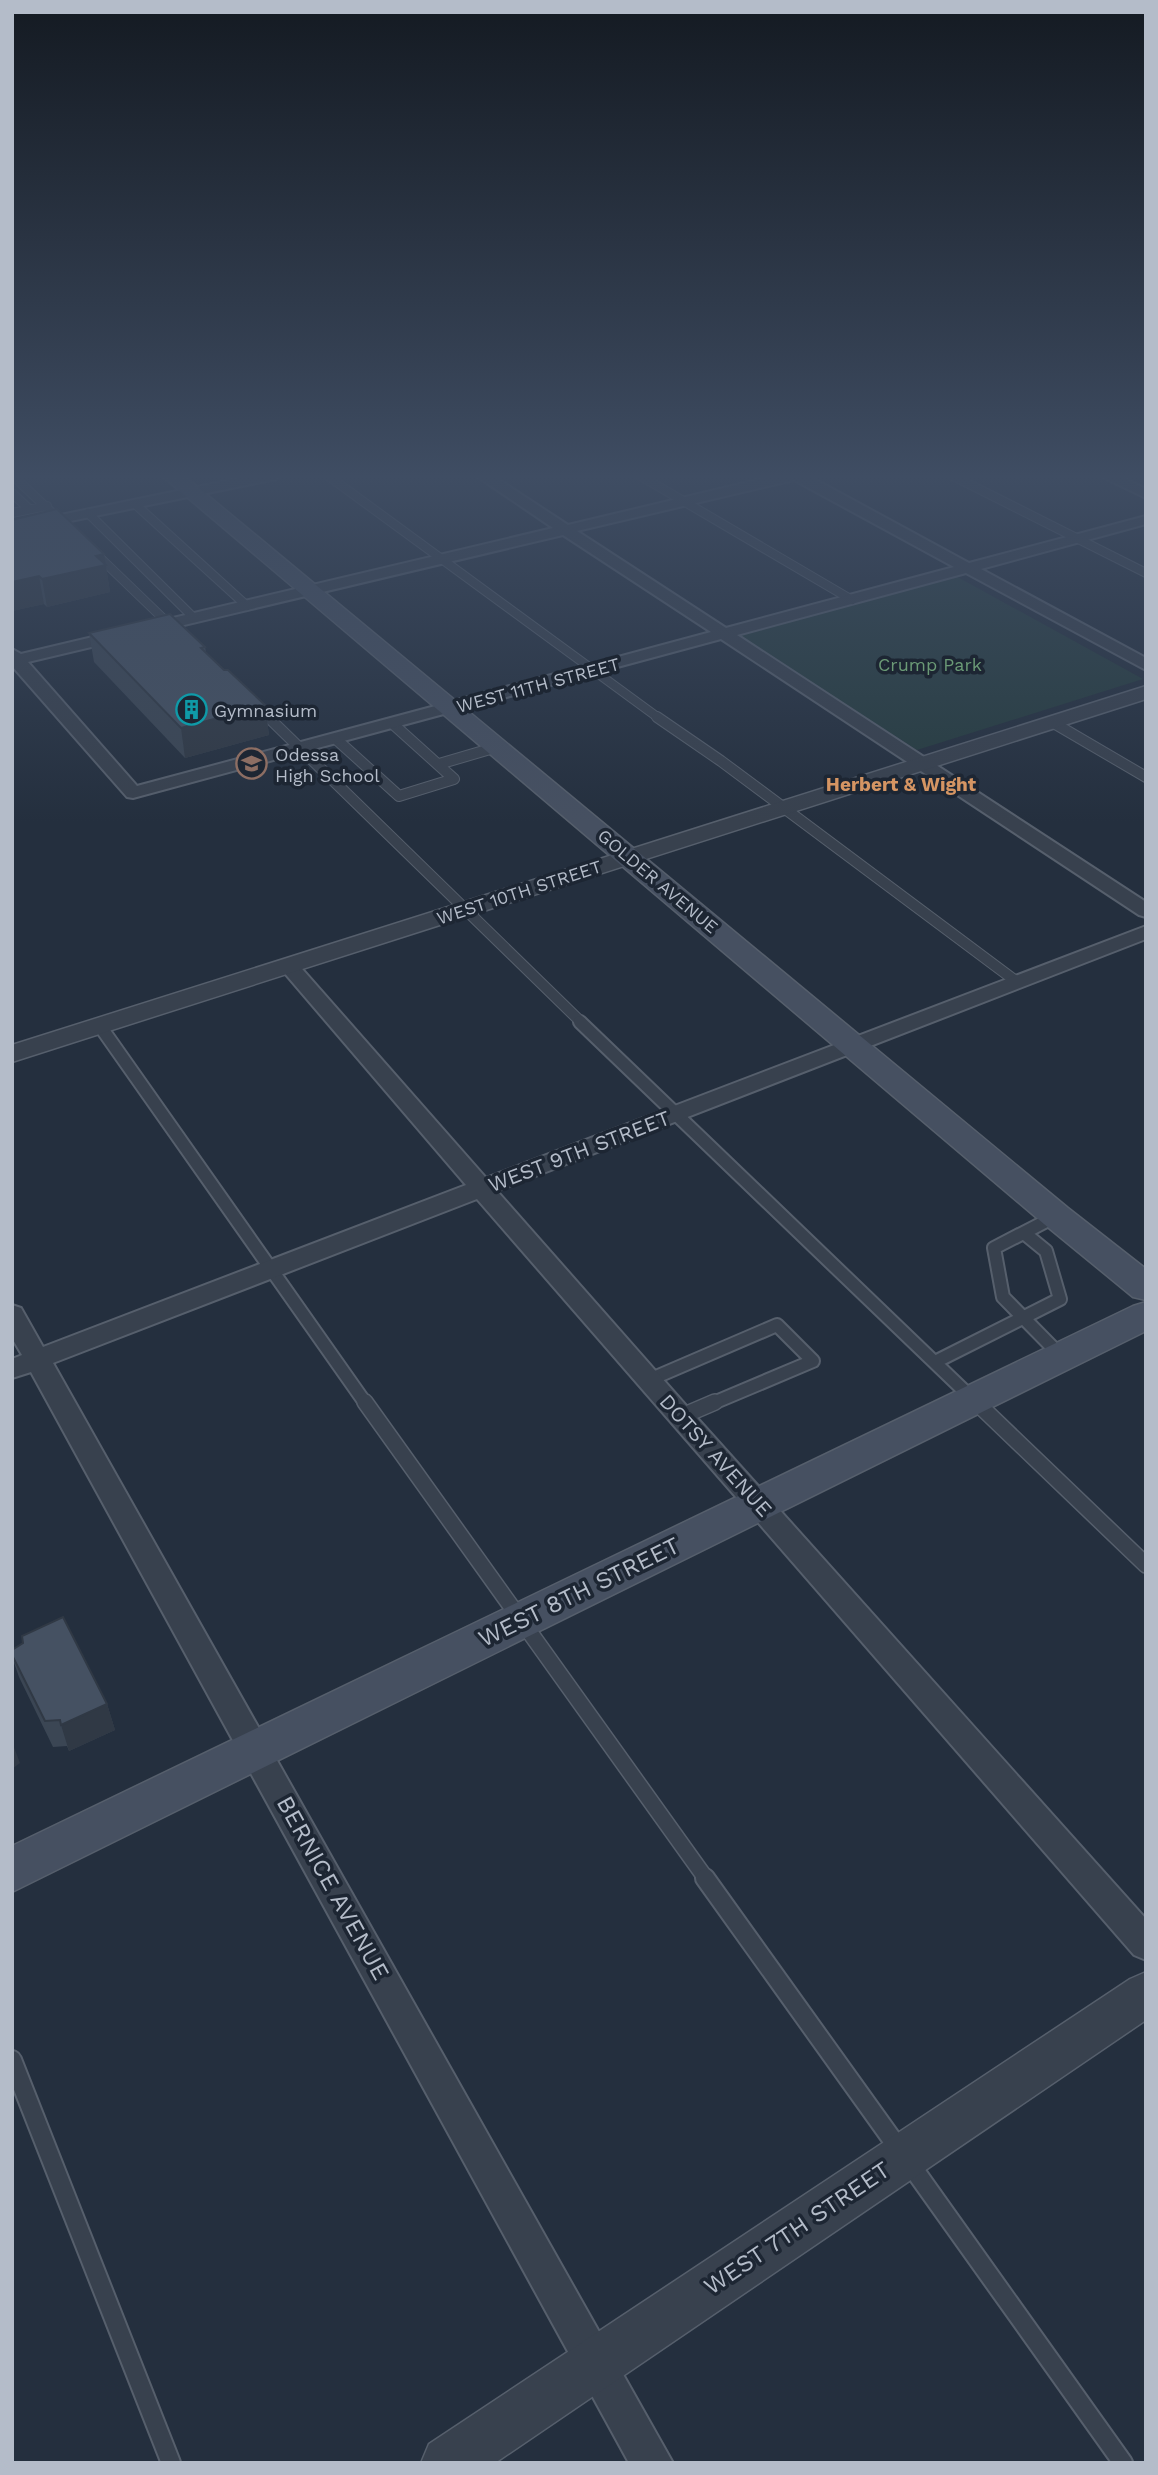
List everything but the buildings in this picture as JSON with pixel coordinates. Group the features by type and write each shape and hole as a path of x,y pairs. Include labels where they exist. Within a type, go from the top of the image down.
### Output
{"main road":[{"name":"GOLDER AVENUE","path":"310,592 1056,1216 1146,1288"},
{"name":"WEST 8TH STREET","path":"12,1870 1146,1315"}],"street":[{"path":"14,658 175,629 194,618 316,590"},
{"path":"658,590 1146,911"},
{"name":"WEST 11TH STREET","path":"14,658 133,793 888,590"},
{"path":"1008,590 1146,665"},
{"name":"WEST 10TH STREET","path":"12,1054 1146,692"},
{"name":"WEST 9TH STREET","path":"25,1365 1146,932"},
{"name":"DOTSY AVENUE","path":"289,966 680,1417 760,1504 1146,1944"},
{"name":"BERNICE AVENUE","path":"12,1314 25,1365 257,1750 652,2463"},
{"name":"WEST 7TH STREET","path":"449,2463 1146,1994"}],"lane":[{"path":"134,590 175,629"},
{"path":"166,590 194,618"},
{"path":"230,590 247,606"},
{"path":"486,590 1017,982"},
{"path":"836,590 852,600"},
{"path":"240,691 675,1114 1146,1565"},
{"path":"1052,722 1146,777"},
{"path":"336,739 398,796 454,779 393,724"},
{"path":"439,764 497,747"},
{"path":"100,1026 270,1270 1123,2463"},
{"path":"1056,1216 993,1248 1003,1297 1062,1357"},
{"path":"935,1362 1060,1299 1046,1251 1024,1233"},
{"path":"649,1380 777,1325 813,1361 680,1417"},
{"path":"12,2060 171,2463"}],"green space":[{"name":"Crump Park","path":"898,590 982,590 1143,679 917,750 738,635"}],"place":[{"name":"Gymnasium","path":"191,710"},
{"name":"Odessa High School","path":"252,764"}],"district":[{"name":"Herbert & Wight","path":"901,784"}]}
